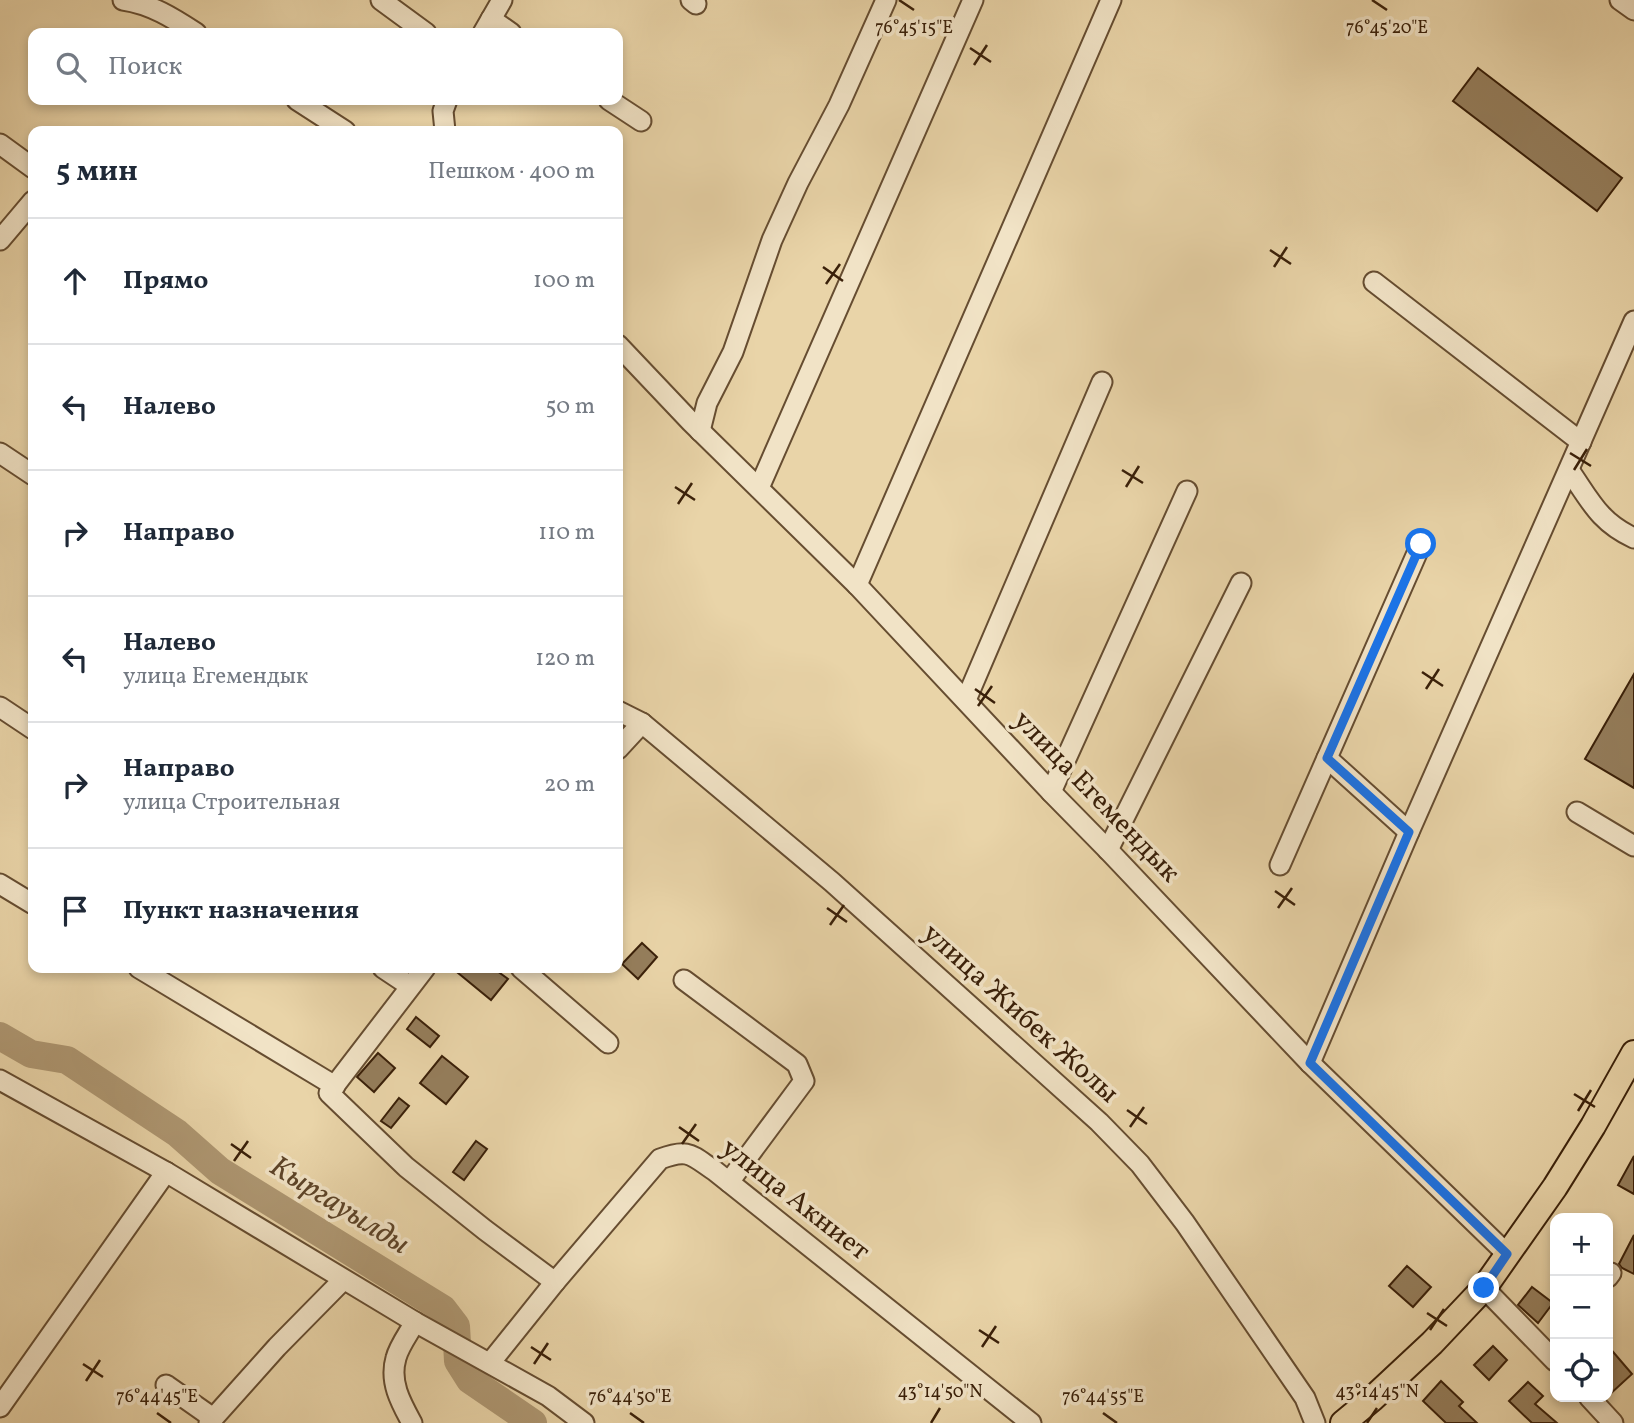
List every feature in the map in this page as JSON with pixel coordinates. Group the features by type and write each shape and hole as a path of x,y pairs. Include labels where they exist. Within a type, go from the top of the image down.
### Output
{"main road":[{"path":"1343,1423 1432,1343 1484,1288 1555,1187 1634,1053"}],"street":[{"path":"122,0 148,6 169,15 188,28"},
{"path":"381,0 419,28"},
{"path":"487,26 502,0"},
{"path":"700,431 707,403 733,352 772,240 839,105 886,0"},
{"path":"759,488 973,0"},
{"path":"857,585 1111,0"},
{"path":"1620,0 1634,10"},
{"path":"305,105 337,126"},
{"path":"445,105 445,126"},
{"path":"617,105 641,121"},
{"path":"0,144 28,164"},
{"path":"0,240 28,207"},
{"path":"1374,282 1581,442"},
{"path":"1310,1063 1634,321"},
{"name":"улица Егемендык","path":"623,350 700,431 857,585 1310,1063 1507,1254"},
{"path":"966,700 1102,382"},
{"path":"0,453 28,472"},
{"path":"1569,470 1601,517 1617,530 1634,538"},
{"path":"1051,792 1186,491"},
{"path":"1280,864 1421,544"},
{"path":"1108,850 1241,583"},
{"path":"0,706 28,726"},
{"name":"улица Жибек Жолы","path":"623,714 642,723 832,882 1099,1122 1140,1164 1185,1223 1305,1398 1315,1423"},
{"path":"623,744 642,723"},
{"path":"1327,758 1409,832"},
{"path":"1577,812 1634,846"},
{"path":"0,884 28,901"},
{"path":"147,973 335,1086"},
{"path":"390,973 410,986"},
{"path":"421,973 329,1093 406,1167 555,1282"},
{"path":"527,973 608,1044"},
{"path":"684,980 797,1064 804,1081 729,1182"},
{"path":"0,1080 166,1172 343,1280 548,1396 584,1423"},
{"name":"улица Акниет","path":"481,1358 555,1282 660,1159 674,1154 690,1154 729,1182 1031,1423"},
{"path":"0,1408 166,1172"},
{"path":"166,1385 211,1420 343,1280"},
{"path":"1484,1288 1550,1350"},
{"path":"412,1423 399,1399 394,1378 396,1357 415,1322"},
{"path":"1594,1402 1613,1423"}],"building":[{"path":"1478,68 1622,178 1597,211 1453,101"},
{"path":"1634,674 1634,788 1585,759"},
{"path":"642,943 657,957 638,979 623,963"},
{"path":"458,973 500,973 508,979 491,1000"},
{"path":"416,1017 439,1036 430,1047 407,1029"},
{"path":"378,1053 395,1068 374,1092 357,1077"},
{"path":"442,1056 468,1077 446,1104 420,1083"},
{"path":"399,1098 409,1106 391,1128 381,1121"},
{"path":"476,1141 487,1149 464,1180 453,1172"},
{"path":"1634,1156 1634,1194 1618,1185"},
{"path":"1634,1235 1634,1274 1619,1264"},
{"path":"1407,1266 1431,1287 1413,1307 1389,1286"},
{"path":"1532,1287 1550,1301 1550,1307 1538,1323 1518,1305"},
{"path":"1493,1346 1507,1360 1489,1380 1474,1365"},
{"path":"1613,1352 1632,1374 1613,1391"},
{"path":"1441,1381 1463,1402 1459,1406 1477,1423 1446,1423 1423,1401"},
{"path":"1528,1382 1543,1396 1535,1404 1557,1423 1532,1423 1509,1401"}],"waterway":[{"name":"Кыргауылды","path":"0,1036 31,1054 67,1060 177,1133 220,1171 443,1309 456,1326 458,1361 470,1380 533,1423"}],"route":[{"path":"1421,544 1327,758 1409,832 1310,1063 1507,1254 1484,1288"}]}
